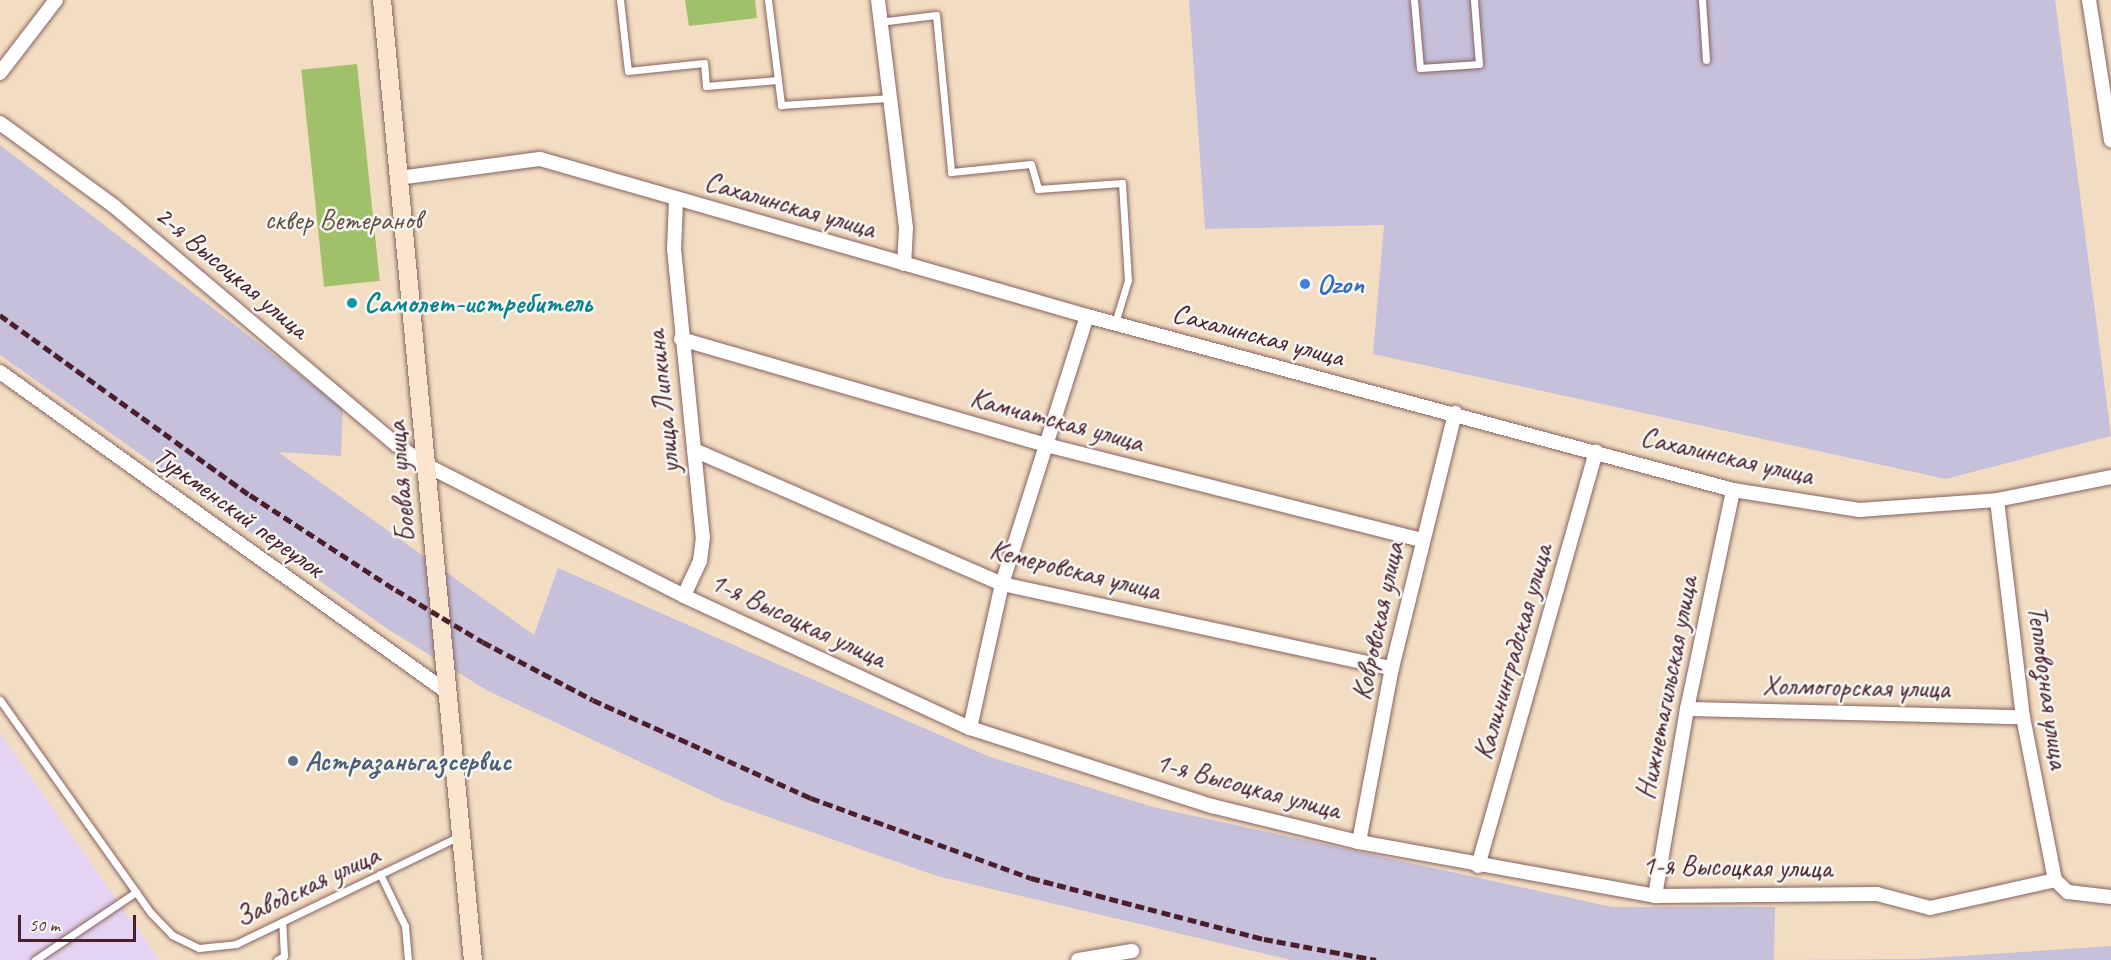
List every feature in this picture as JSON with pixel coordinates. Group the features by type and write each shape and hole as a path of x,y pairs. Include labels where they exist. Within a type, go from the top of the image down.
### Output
{"main road":[{"name":"Боевая улица","path":"382,0 473,960"}],"street":[{"path":"0,73 56,0"},
{"path":"878,0 888,98 906,228 904,264"},
{"path":"2089,0 2111,140"},
{"name":"2-я Высоцкая улица","path":"0,123 116,207 397,445 426,465"},
{"name":"Сахалинская улица","path":"399,177 540,159 676,200 1087,316 1455,413 1733,490 1859,510 1997,500 2111,477"},
{"name":"улица Липкина","path":"676,200 674,249 681,339 703,537 700,561 684,596"},
{"path":"970,728 1002,584 1087,316"},
{"name":"Камчатская улица","path":"681,339 1046,445 1422,540"},
{"name":"Туркменский переулок","path":"0,372 447,692"},
{"name":"Ковровская улица","path":"1359,842 1392,668 1455,413"},
{"name":"Кемеровская улица","path":"694,450 1002,584 1392,668"},
{"name":"Калининградская улица","path":"1478,866 1596,451"},
{"name":"1-я Высоцкая улица","path":"426,465 684,596 970,728 1212,806 1359,842 1478,866 1654,896 1877,894 1930,908 2055,880"},
{"name":"Нижнетагильская улица","path":"1654,896 1687,709 1733,490"},
{"name":"Тепловозная улица","path":"1997,500 2023,717 2055,880"},
{"name":"Холмогорская улица","path":"1687,709 2023,717"},
{"path":"2055,880 2068,892 2111,897"},
{"path":"1078,960 1132,951"}],"lane":[{"path":"620,0 628,71 704,63 706,86 778,80"},
{"path":"768,0 781,105 888,98"},
{"path":"1414,0 1420,68 1479,64 1473,0"},
{"path":"1702,0 1706,60"},
{"path":"879,22 936,15 951,172 1031,164 1038,189 1122,183 1128,280 1115,323"},
{"name":"Заводская улица","path":"0,700 136,892 172,935 199,948 236,944 461,835"},
{"path":"380,874 405,926 408,960"},
{"path":"35,960 136,892"},
{"path":"282,922 282,959"}],"shaded area":[{"path":"1189,0 2055,0 2111,436 1946,479 1373,354 1384,225 1205,229"},
{"path":"0,145 343,408 341,456 278,452 534,635 558,568 990,757 1153,807 1612,907 1775,907 1774,960 1291,960 937,876 726,802 488,691 389,630 0,355"},
{"path":"0,733 159,960 0,960"},
{"path":"2111,946 2111,960 1774,960 1916,959"}],"green space":[{"path":"685,0 755,0 757,18 689,26"},
{"name":"сквер Ветеранов","path":"357,64 380,281 324,287 301,70"}],"railway":[{"path":"0,315 250,495 396,590 483,642 593,700 811,798 1031,878 1264,939 1376,960"}],"place":[{"name":"Ozon","path":"1305,284"},
{"name":"Самолет-истребитель","path":"352,303"},
{"name":"Астразаньгазсервис","path":"293,761"}]}
